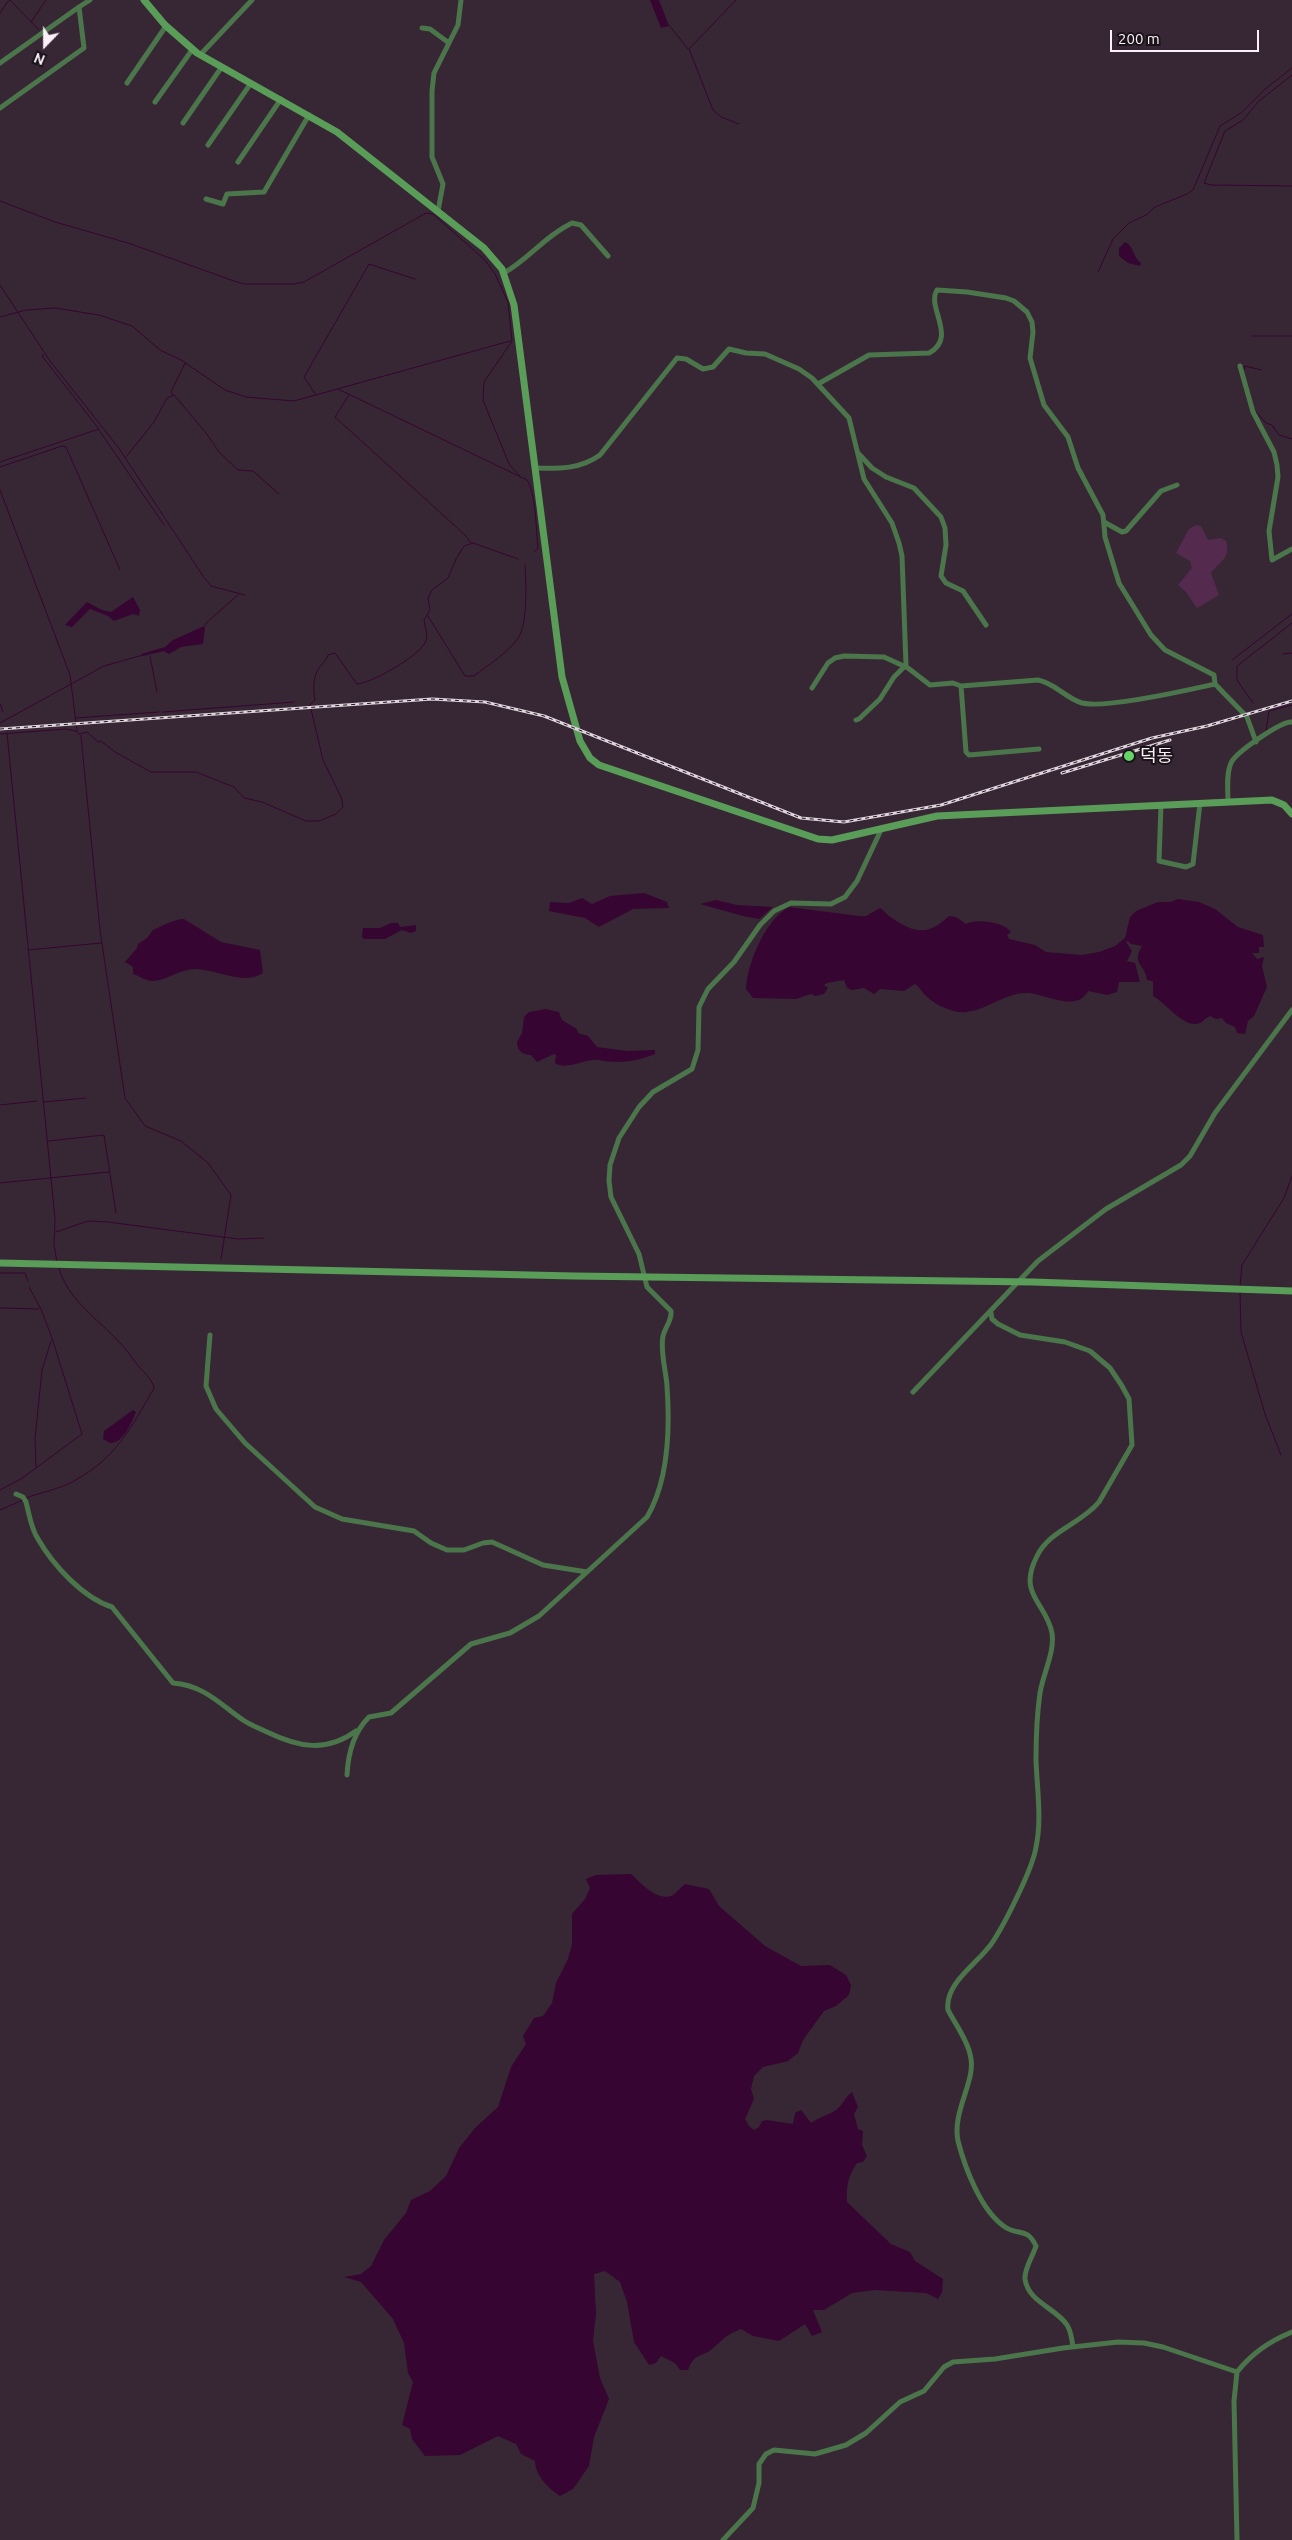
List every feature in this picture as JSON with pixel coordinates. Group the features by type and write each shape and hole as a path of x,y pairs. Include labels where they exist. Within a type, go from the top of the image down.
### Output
{"main road":[{"path":"144,0 166,26 192,50 221,68 309,115 350,142 484,248 504,273 514,305 562,677 580,741 590,758 611,770 818,839 842,839 937,816 1272,800 1284,805 1292,814"},
{"path":"0,1262 643,1277 1017,1282 1292,1291"}],"street":[{"path":"0,63 90,0"},
{"path":"200,55 252,0"},
{"path":"438,211 443,184 432,157 432,91 434,73 458,25 461,0"},
{"path":"0,108 84,48 79,7"},
{"path":"127,83 166,26"},
{"path":"422,28 430,29 449,43"},
{"path":"155,102 192,50"},
{"path":"183,123 221,68"},
{"path":"208,145 251,83"},
{"path":"238,162 281,99"},
{"path":"206,199 223,204 227,194 264,192 309,115"},
{"path":"504,273 519,265 544,240 572,223 581,225 608,256"},
{"path":"818,384 869,355 929,353 934,350 939,344 941,325 935,302 937,290 968,292 1014,301 1027,312 1032,322 1033,338 1030,358 1044,405 1068,437 1078,468 1104,515 1105,537 1120,583 1151,635 1171,654 1214,675 1215,684 1247,717 1256,742"},
{"path":"535,468 559,469 588,464 600,455 677,358 686,359 703,369 713,367 729,349 746,353 765,354 799,369 818,384 849,418 864,479 892,523 902,556 904,666 894,677 880,699 860,719 856,720"},
{"path":"1240,366 1253,412 1274,452 1277,465 1278,477 1269,531 1272,560 1292,549"},
{"path":"856,452 879,473 914,488 941,517 945,528 946,545 940,576 946,583 962,591 986,625"},
{"path":"1104,522 1122,532 1126,531 1161,491 1177,486"},
{"path":"812,688 828,664 835,658 884,658 904,666 930,685 953,682 961,686 1046,681 1071,698 1083,703 1141,698 1215,684"},
{"path":"961,686 966,752 969,755 1038,749"},
{"path":"1228,802 1230,765 1235,756 1280,726 1292,722"},
{"path":"1161,805 1159,861 1186,867 1193,864 1200,804"},
{"path":"16,1494 23,1497 26,1502 37,1538 63,1573 101,1604 112,1608 173,1683 194,1686 204,1691 245,1722 286,1742 303,1745 328,1744 344,1739 359,1729 369,1717 391,1713 471,1644 510,1633 539,1616 647,1517 664,1473 667,1389 663,1337 672,1318 671,1311 668,1306 652,1294 643,1277 639,1254 615,1206 609,1188 610,1165 627,1123 653,1092 692,1070 698,1050 698,1022 702,997 734,962 760,925 774,911 783,906 800,902 831,904 845,897 857,881 881,830"},
{"path":"913,1392 1038,1261 1106,1209 1181,1165 1190,1156 1215,1113 1292,1010"},
{"path":"991,1312 992,1318 998,1324 1020,1335 1064,1342 1090,1350 1110,1368 1129,1399 1131,1413 1132,1445 1099,1502 1093,1509 1054,1535 1042,1548 1032,1570 1031,1588 1033,1596 1052,1636 1040,1693 1036,1759 1038,1802 1036,1847 1030,1866 993,1942 954,1986 947,2003 971,2059 957,2129 958,2141 967,2166 982,2202 1000,2222 1007,2228 1022,2232 1032,2238 1036,2246 1026,2275 1028,2289 1033,2296 1066,2324 1071,2335 1072,2347"},
{"path":"210,1336 206,1386 208,1395 216,1409 244,1443 315,1507 330,1516 342,1519 414,1531 431,1543 447,1550 464,1550 483,1543 492,1542 543,1565 587,1572"},
{"path":"347,1775 348,1761 359,1729"},
{"path":"1237,2540 1234,2402 1237,2372 1258,2350 1273,2339 1292,2332"},
{"path":"723,2540 753,2508 759,2483 759,2464 766,2454 774,2450 815,2454 846,2445 866,2433 900,2402 924,2391 944,2367 953,2362 995,2360 1072,2347 1118,2342 1144,2343 1237,2372"}],"shaded area":[{"path":"650,0 659,0 669,26 661,28"},
{"path":"1125,242 1130,246 1141,263 1140,266 1128,263 1119,256 1119,248"},
{"path":"1196,525 1201,526 1208,540 1221,538 1226,541 1227,547 1224,559 1211,573 1219,595 1197,608 1186,592 1178,585 1192,568 1190,561 1176,553 1189,529"},
{"path":"133,597 140,610 139,616 133,614 114,621 108,616 90,609 72,627 65,625 87,602 102,610 111,612"},
{"path":"202,627 205,628 203,644 181,647 169,654 164,651 143,656 141,654 165,647 173,640"},
{"path":"644,893 667,902 669,908 633,909 599,927 585,918 549,911 550,902 569,903 582,898 592,904 610,896"},
{"path":"1178,899 1199,902 1215,909 1238,927 1263,935 1264,947 1259,947 1259,953 1252,953 1257,959 1264,957 1262,966 1267,987 1254,1016 1248,1021 1245,1034 1237,1033 1235,1027 1226,1023 1222,1018 1216,1019 1210,1016 1200,1023 1191,1024 1174,1013 1153,996 1153,981 1147,980 1146,974 1138,961 1142,946 1131,944 1128,941 1126,942 1132,951 1127,961 1135,963 1140,982 1119,982 1117,992 1107,995 1088,991 1083,997 1069,1002 1028,993 1010,996 977,1010 959,1012 936,1004 915,984 904,991 880,989 874,994 864,988 852,990 847,988 844,980 824,985 828,988 824,994 815,996 811,994 796,999 753,998 746,989 750,967 759,943 773,921 789,907 859,916 866,916 880,908 898,922 920,930 933,927 949,916 956,917 966,924 976,921 997,923 1011,932 1007,935 1009,939 1035,945 1046,952 1082,955 1099,952 1115,946 1125,938 1130,917 1136,911 1158,902 1171,902"},
{"path":"716,900 737,905 773,907 759,919 700,904"},
{"path":"184,919 221,942 260,950 263,973 247,978 195,969 156,981 146,980 133,974 133,967 125,962 137,948 138,944 147,938 153,930 172,921"},
{"path":"391,923 398,923 400,927 416,925 416,931 411,933 402,930 385,939 364,939 362,937 363,928 380,928"},
{"path":"546,1009 559,1012 562,1020 577,1029 578,1033 588,1036 597,1047 627,1051 655,1050 655,1054 626,1062 593,1060 565,1066 555,1063 556,1055 554,1054 537,1062 531,1055 521,1052 517,1042 522,1033 524,1017 529,1012"},
{"path":"133,1410 136,1412 129,1427 119,1440 110,1443 103,1439 104,1431"},
{"path":"631,1874 644,1886 661,1896 673,1895 685,1884 709,1889 719,1906 765,1946 801,1966 830,1965 846,1975 851,1985 849,1995 836,2006 824,2011 803,2040 798,2053 788,2061 763,2067 754,2076 751,2089 754,2099 745,2119 754,2130 759,2127 762,2121 767,2120 793,2124 795,2113 801,2110 811,2123 836,2110 852,2092 858,2107 854,2114 858,2129 863,2131 862,2145 867,2156 863,2162 857,2163 851,2172 847,2186 847,2202 891,2244 910,2252 915,2261 943,2279 942,2292 938,2299 926,2293 875,2290 852,2293 824,2310 813,2310 822,2332 812,2336 805,2324 779,2341 753,2336 741,2329 693,2360 688,2370 680,2370 675,2363 661,2356 656,2363 649,2365 634,2342 627,2302 620,2282 605,2271 594,2274 596,2314 593,2341 600,2378 609,2399 594,2437 589,2466 573,2489 560,2496 543,2481 537,2471 535,2461 521,2454 516,2444 498,2436 460,2455 425,2456 412,2439 410,2429 402,2425 413,2382 408,2373 404,2343 393,2319 361,2282 344,2277 361,2274 371,2266 384,2240 406,2213 411,2200 430,2191 446,2176 459,2148 475,2128 498,2107 511,2067 526,2044 523,2036 534,2018 543,2016 552,2003 556,1983 568,1959 572,1944 572,1914 585,1899 590,1888 586,1879 596,1875"}],"waterway":[{"path":"0,13 9,0"},
{"path":"10,0 39,30"},
{"path":"31,22 46,0"},
{"path":"736,0 689,49 713,110 721,117 739,124"},
{"path":"669,25 688,49"},
{"path":"1098,272 1113,239 1129,223 1146,215 1155,207 1193,190 1220,126 1241,113 1264,90 1292,68"},
{"path":"1292,75 1259,101 1243,120 1225,131 1204,183 1211,185 1292,186"},
{"path":"0,201 55,222 128,243 244,284 294,284 304,282 426,213 433,214 485,260 495,274 508,302 512,341 484,382 483,400 509,464 520,476"},
{"path":"316,395 304,377 369,264 415,279"},
{"path":"0,285 50,361 118,447 203,576 211,586 245,595"},
{"path":"0,317 26,310 55,308 99,315 132,326 160,350 181,360 225,390 246,397 294,401 510,341"},
{"path":"1252,336 1292,336"},
{"path":"0,462 99,429 42,356 44,355"},
{"path":"173,395 171,392 185,363"},
{"path":"1244,370 1244,366 1262,370"},
{"path":"338,389 527,480 535,512 538,548 534,552"},
{"path":"126,457 154,422 167,398 174,395 206,433 219,452 238,470 253,471 279,494"},
{"path":"349,395 335,417 465,535 471,543"},
{"path":"1256,412 1266,423 1272,425 1279,435 1292,439"},
{"path":"99,430 164,525"},
{"path":"0,467 62,446 66,447 120,570"},
{"path":"0,490 70,675 77,731"},
{"path":"80,734 87,732 98,742 101,741 115,752 151,772 196,772 234,787 244,798 262,802 306,821 319,821 336,814 343,807 341,797 323,760 310,705 315,700 316,675 328,655 335,653 357,684 364,683 383,674 404,662 425,643 427,634 424,620 430,610 428,598 432,590 448,578 464,546 473,543 518,559"},
{"path":"428,616 465,676 474,676 509,649 521,632 526,603 525,565"},
{"path":"203,628 207,622 238,595"},
{"path":"1232,660 1292,614"},
{"path":"1253,703 1237,680 1237,666 1292,623"},
{"path":"1283,654 1292,653"},
{"path":"0,723 104,666 143,655"},
{"path":"150,656 157,692"},
{"path":"163,712 294,702"},
{"path":"0,704 3,712"},
{"path":"1266,731 1269,711 1292,705"},
{"path":"75,718 159,712"},
{"path":"0,734 66,729 76,731 81,736 100,930 125,1098 145,1126 181,1141 208,1163 231,1195 221,1259"},
{"path":"7,733 55,1219 54,1245 57,1262"},
{"path":"28,950 101,943"},
{"path":"43,1102 86,1098"},
{"path":"0,1105 37,1101"},
{"path":"48,1141 104,1135 116,1213"},
{"path":"0,1183 109,1172"},
{"path":"1240,1287 1242,1265 1284,1198 1292,1176"},
{"path":"56,1232 88,1221 238,1239 264,1238"},
{"path":"26,1498 69,1484 101,1462 112,1452 130,1429 154,1388 149,1378 124,1347 76,1299 63,1279 59,1268"},
{"path":"0,1273 25,1273 28,1281"},
{"path":"0,1490 21,1479 82,1434 52,1338 41,1309 29,1287"},
{"path":"1240,1293 1241,1332 1265,1414 1281,1455"},
{"path":"0,1308 39,1309"},
{"path":"36,1467 35,1439 42,1370 51,1341"},
{"path":"0,1510 23,1500"}],"railway":[{"path":"0,729 432,699 485,702 544,716 801,818 844,822 941,805 1152,738 1207,726 1292,701"},
{"path":"1062,773 1170,740"}],"place":[{"name":"덕동","path":"1129,756"}]}
